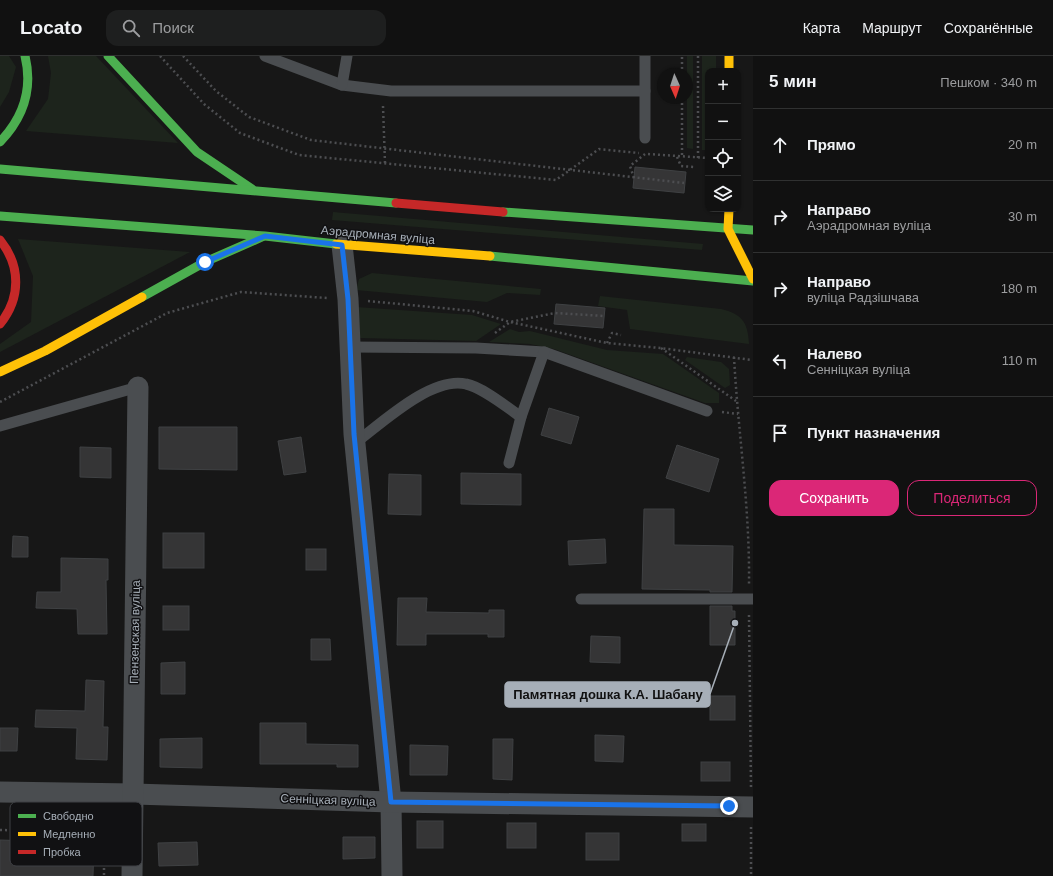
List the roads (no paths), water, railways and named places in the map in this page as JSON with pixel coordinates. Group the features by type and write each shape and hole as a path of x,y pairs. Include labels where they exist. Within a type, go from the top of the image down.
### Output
{"main road":[{"path":"0,142 8,134 27,103 30,83 29,67 25,56"},
{"path":"108,56 197,152 255,190"},
{"path":"729,56 729,68"},
{"path":"0,169 575,218 753,230"},
{"path":"729,212 728,228 753,280"},
{"name":"Аэрадромная вуліца","path":"0,216 265,236 342,245 499,257 753,280"},
{"path":"0,372 45,351 205,262 265,236"},
{"path":"0,240 8,248 17,276 11,307 0,324"}],"street":[{"path":"342,245 348,299 355,443 391,802 392,876"},
{"name":"Пензенская вуліца","path":"134,802 138,387"},
{"name":"Сенніцкая вуліца","path":"0,792 134,794 391,802 753,807"},
{"name":"Пензенская вуліца","path":"132,866 132,876"}],"lane":[{"path":"265,56 342,85 383,90 645,91"},
{"path":"342,85 347,56"},
{"path":"645,56 645,138"},
{"path":"350,347 476,348 544,352 707,411"},
{"path":"510,463 521,417 544,352"},
{"path":"355,443 408,403 443,384 466,384 487,394 521,417"},
{"path":"0,426 138,387"},
{"path":"580,599 753,599"}],"place":[{"name":"Памятная дошка К.А. Шабану","path":"735,623"}]}
